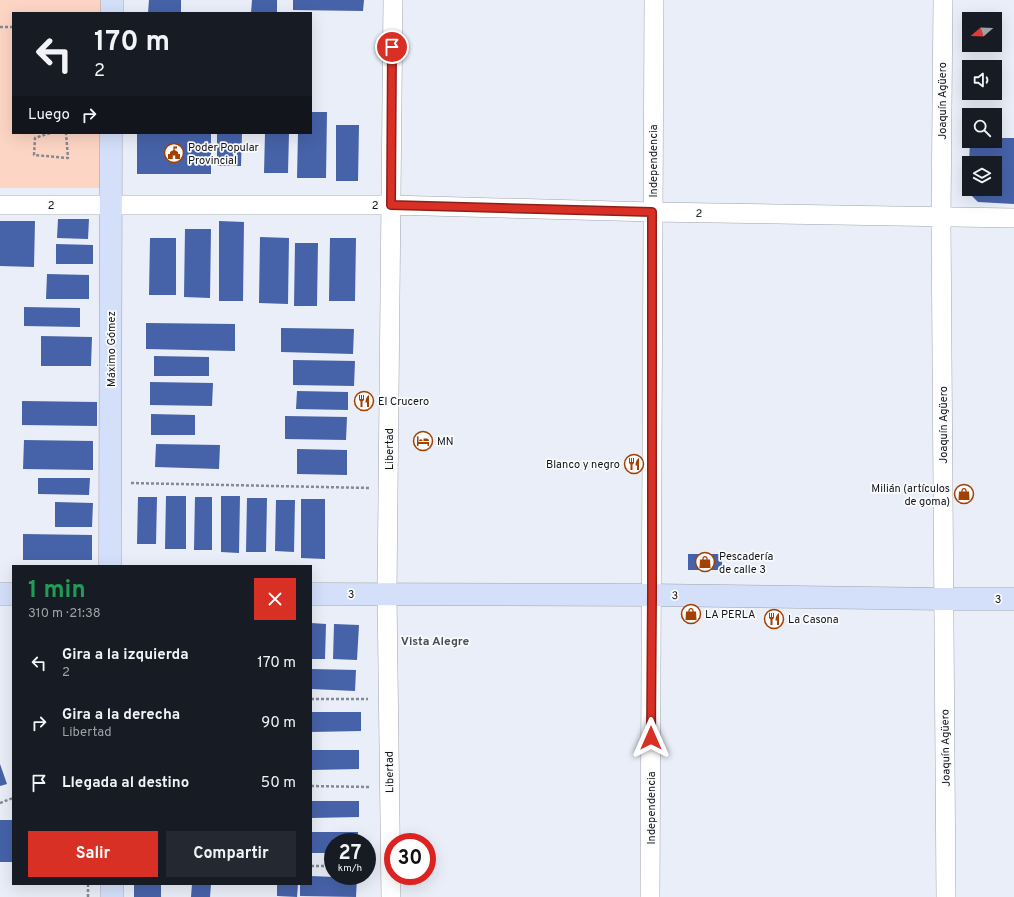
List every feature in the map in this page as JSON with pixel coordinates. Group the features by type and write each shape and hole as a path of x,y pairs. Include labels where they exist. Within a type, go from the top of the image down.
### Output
{"main road":[{"path":"112,0 112,12"},
{"name":"Máximo Gómez","path":"110,565 112,134"},
{"path":"0,594 12,594"},
{"name":"3","path":"312,594 652,595 1014,599"},
{"path":"112,885 112,897"}],"street":[{"name":"Libertad","path":"391,897 387,594 393,0"},
{"name":"Independencia","path":"650,897 654,0"},
{"name":"Joaquín Agüero","path":"943,0 941,218 946,897"},
{"name":"2","path":"0,205 391,205 652,212 941,218 1014,218"}],"path":[{"path":"0,27 12,27"},
{"path":"47,134 35,138 34,155 68,158 66,134"},
{"path":"110,483 388,489"},
{"path":"312,699 389,699"},
{"path":"312,786 390,787"},
{"path":"0,803 12,798"},
{"path":"312,866 324,866"},
{"path":"88,885 88,897"}],"shaded area":[{"path":"0,0 104,0 104,12 12,12 12,134 102,134 101,188 0,188"}],"building":[{"path":"149,0 181,0 181,12 148,12"},
{"path":"252,0 277,0 277,12 251,12"},
{"path":"293,0 364,0 363,11 293,10"},
{"path":"312,112 327,112 326,178 297,178 298,134 312,134"},
{"path":"336,125 359,125 358,181 336,181"},
{"name":"Poder Popular Provincial","path":"137,134 211,134 211,174 137,174"},
{"path":"217,134 242,134 241,166 217,166"},
{"path":"265,134 289,134 288,173 264,173"},
{"path":"1002,138 1014,138 1014,204 978,202 972,196 1002,196 1002,156 969,156 970,148 1002,148"},
{"path":"58,219 89,219 88,239 57,238"},
{"path":"0,221 35,221 34,267 0,266"},
{"path":"219,221 244,222 243,301 219,301"},
{"path":"185,229 211,229 210,298 184,297"},
{"path":"260,237 289,238 288,304 259,303"},
{"path":"150,238 176,238 176,295 149,295"},
{"path":"330,238 356,238 355,301 329,301"},
{"path":"295,243 318,243 317,306 294,306"},
{"path":"56,244 93,245 93,264 56,264"},
{"path":"47,274 89,275 89,299 46,299"},
{"path":"24,307 80,308 80,327 24,326"},
{"path":"146,323 235,324 235,351 146,349"},
{"path":"281,328 354,329 353,354 281,352"},
{"path":"41,336 92,337 91,366 41,366"},
{"path":"154,356 209,357 209,376 154,376"},
{"path":"293,360 355,361 354,386 293,385"},
{"path":"150,382 213,383 212,406 150,405"},
{"path":"297,391 348,392 348,410 296,409"},
{"path":"22,401 97,402 97,426 22,425"},
{"path":"151,414 195,415 195,435 151,435"},
{"path":"285,416 347,417 346,440 285,439"},
{"path":"24,440 93,441 93,470 23,469"},
{"path":"156,444 220,445 219,469 155,467"},
{"path":"297,449 347,450 347,475 297,474"},
{"path":"38,478 90,478 89,495 38,494"},
{"path":"166,496 186,496 186,549 165,549"},
{"path":"221,496 240,496 239,553 221,552"},
{"path":"138,497 157,497 156,544 137,544"},
{"path":"195,497 212,497 212,550 194,550"},
{"path":"247,498 267,498 266,552 246,552"},
{"path":"301,499 325,499 325,559 301,558"},
{"path":"276,500 295,500 294,552 275,551"},
{"path":"55,502 93,503 92,527 55,527"},
{"path":"23,534 92,535 92,560 23,560"},
{"name":"Pescadería de calle 3","path":"688,554 722,554 722,570 688,570"},
{"path":"312,623 326,624 325,659 312,659"},
{"path":"334,624 359,625 357,660 333,659"},
{"path":"312,669 356,670 355,691 312,689"},
{"path":"312,712 361,712 361,731 312,732"},
{"path":"312,750 359,750 359,769 312,770"},
{"path":"0,764 7,784 0,786"},
{"path":"312,801 359,801 359,817 312,818"},
{"path":"0,820 12,820 12,862 0,862"},
{"path":"312,832 358,832 324,833 324,853 312,853"},
{"path":"312,876 324,877 324,885 357,885 356,897 300,896 300,885 312,885"},
{"path":"134,885 161,885 161,897 134,897"},
{"path":"192,885 211,885 210,897 191,897"},
{"path":"277,885 298,885 297,897 277,896"}],"place":[{"name":"Poder Popular Provincial","path":"174,153"},
{"name":"El Crucero","path":"364,401"},
{"name":"MN","path":"423,441"},
{"name":"Blanco y negro","path":"634,464"},
{"name":"Milián (artículos de goma)","path":"964,494"},
{"name":"Pescadería de calle 3","path":"705,562"},
{"name":"LA PERLA","path":"691,614"},
{"name":"La Casona","path":"774,619"}],"district":[{"name":"Vista Alegre","path":"435,641"}],"route":[{"path":"392,47 391,205 652,212 651,738"}]}
